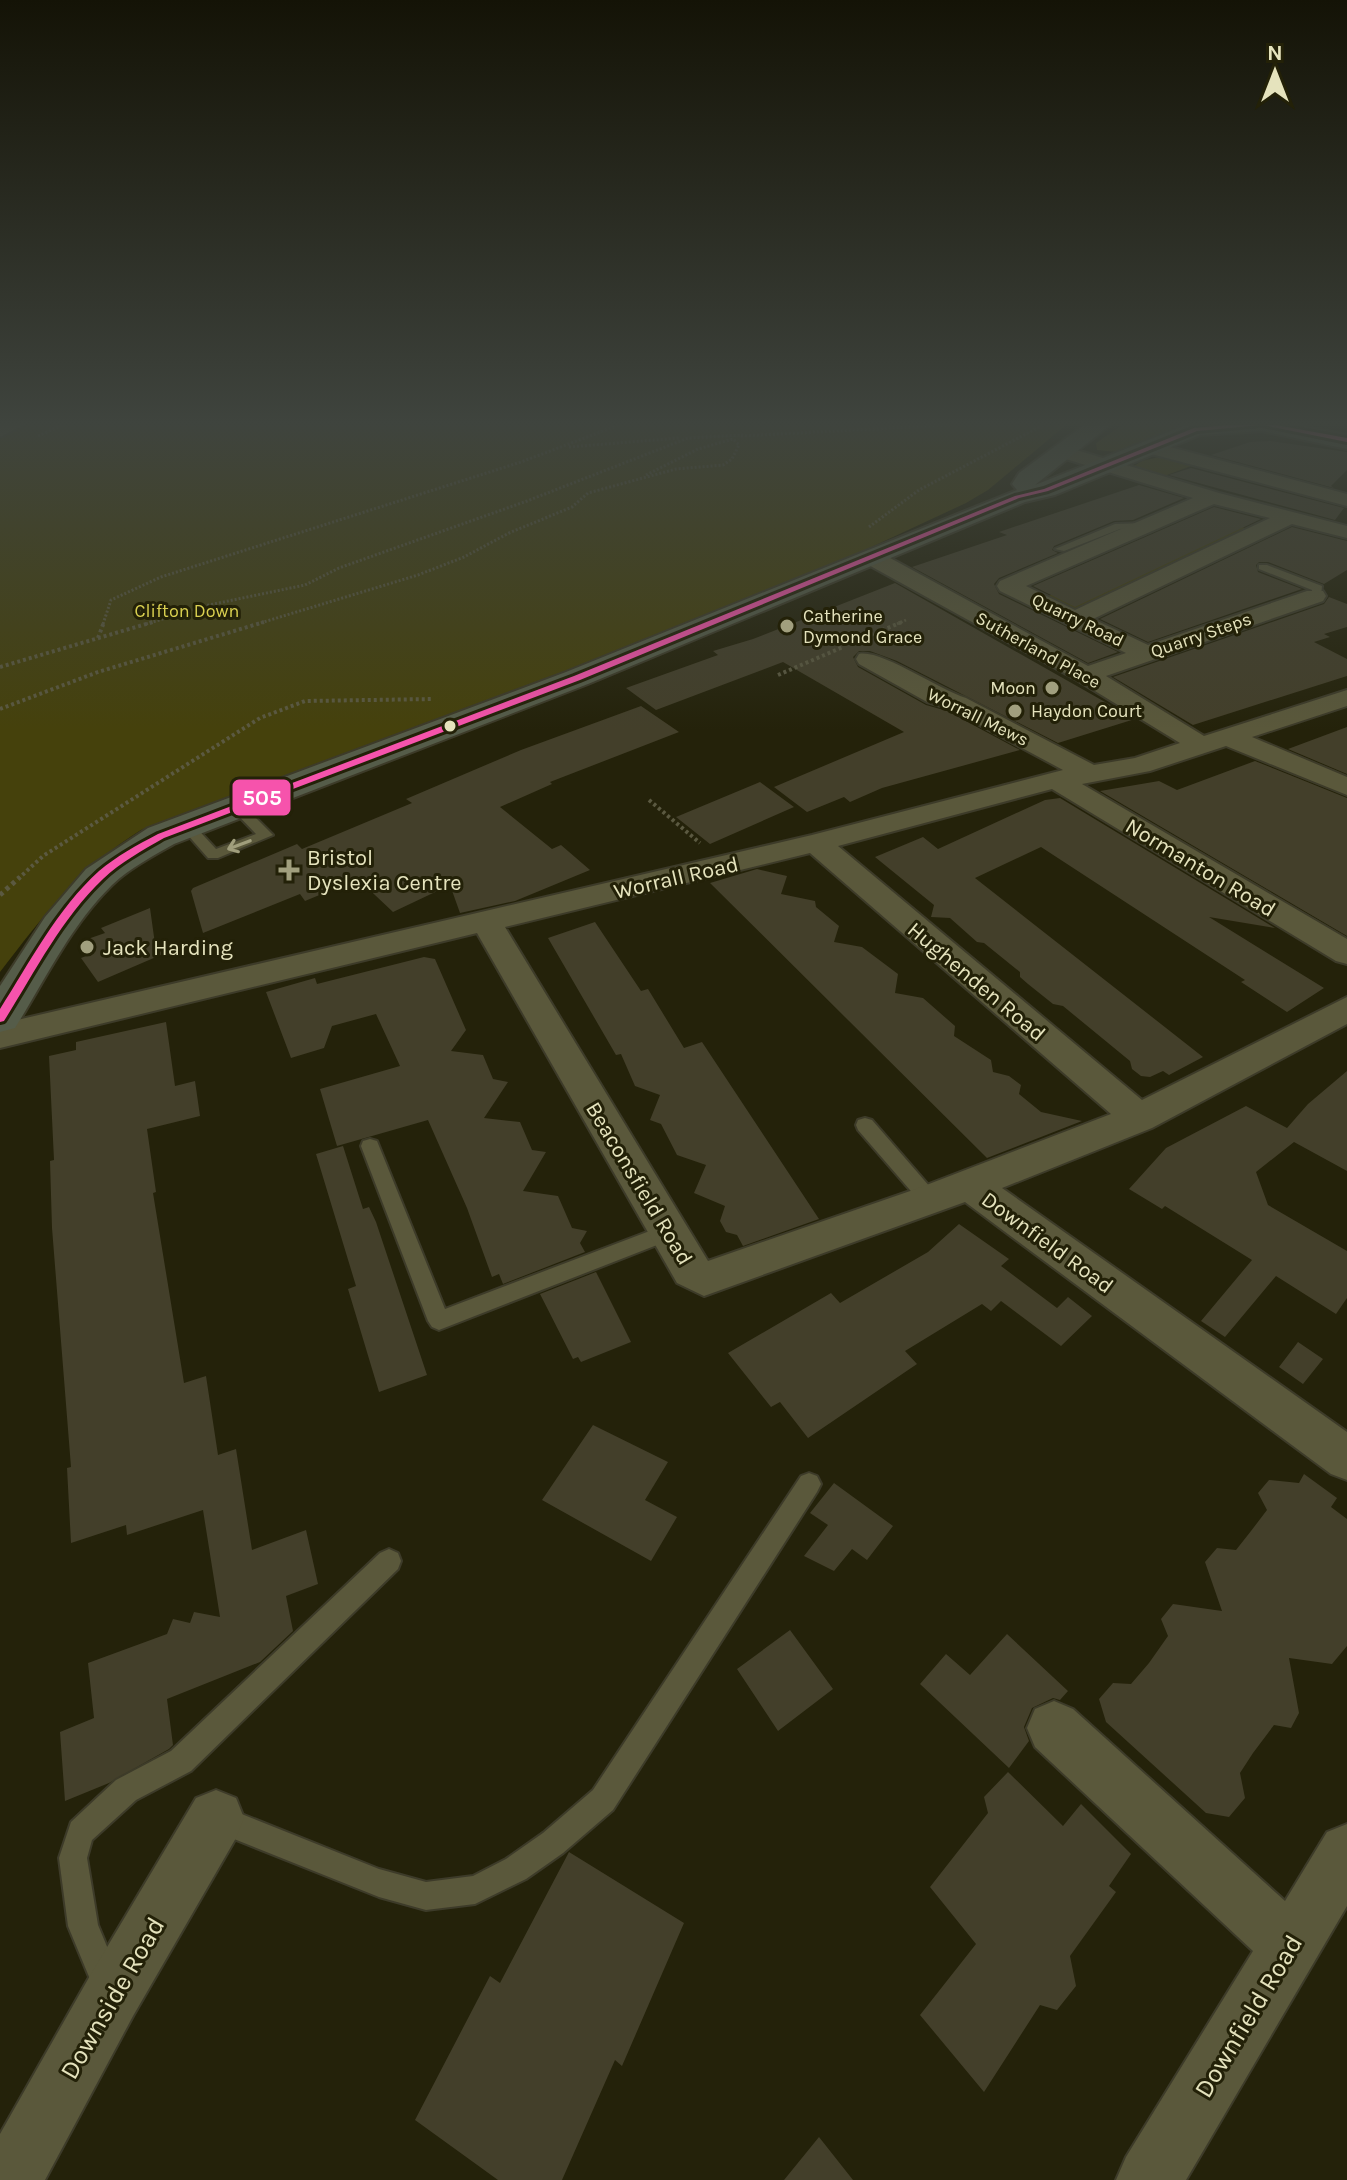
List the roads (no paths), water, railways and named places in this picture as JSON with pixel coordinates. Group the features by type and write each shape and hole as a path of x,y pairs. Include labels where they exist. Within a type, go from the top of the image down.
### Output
{"main road":[{"path":"0,1018 78,901 98,878 122,858 186,825 577,678 864,545 922,527"}],"street":[{"name":"Quarry Road","path":"1145,527 1008,586 1147,654"},
{"path":"1076,618 1269,527"},
{"path":"1327,527 1347,532"},
{"name":"Sutherland Place","path":"864,545 1086,675 1214,741 1347,787"},
{"name":"Quarry Steps","path":"1086,675 1315,596"},
{"name":"Worrall Mews","path":"868,659 1088,773"},
{"name":"Worrall Road","path":"0,1036 726,865 1056,780 1140,765 1347,698"},
{"name":"Normanton Road","path":"1056,780 1347,953"},
{"name":"Hughenden Road","path":"816,843 1139,1118"},
{"name":"Beaconsfield Road","path":"486,922 691,1271 704,1279 970,1185"},
{"name":"Downfield Road","path":"970,1185 1139,1118 1347,1009"},
{"name":"Downfield Road","path":"970,1185 1347,1459"},
{"path":"1054,1728 1291,1946"},
{"name":"Downside Road","path":"10,2180 112,1995 216,1818"},
{"name":"Downfield Road","path":"1149,2180 1347,1852"}],"lane":[{"path":"1060,549 1117,527"},
{"path":"1263,567 1318,588 1315,596"},
{"path":"865,1125 930,1200"},
{"path":"370,1146 439,1321 668,1232"},
{"path":"216,1818 379,1883 426,1896 475,1890 516,1869 553,1843 603,1800 809,1484"},
{"path":"112,1995 83,1926 73,1858 81,1832 126,1790 181,1761 389,1561"}],"place":[{"name":"Catherine Dymond Grace","path":"787,626"},
{"name":"Moon","path":"1052,688"},
{"name":"Haydon Court","path":"1015,711"},
{"name":"Bristol Dyslexia Centre","path":"289,870"},
{"name":"Jack Harding","path":"87,947"}],"park label":[{"name":"Clifton Down","path":"187,611"}]}
